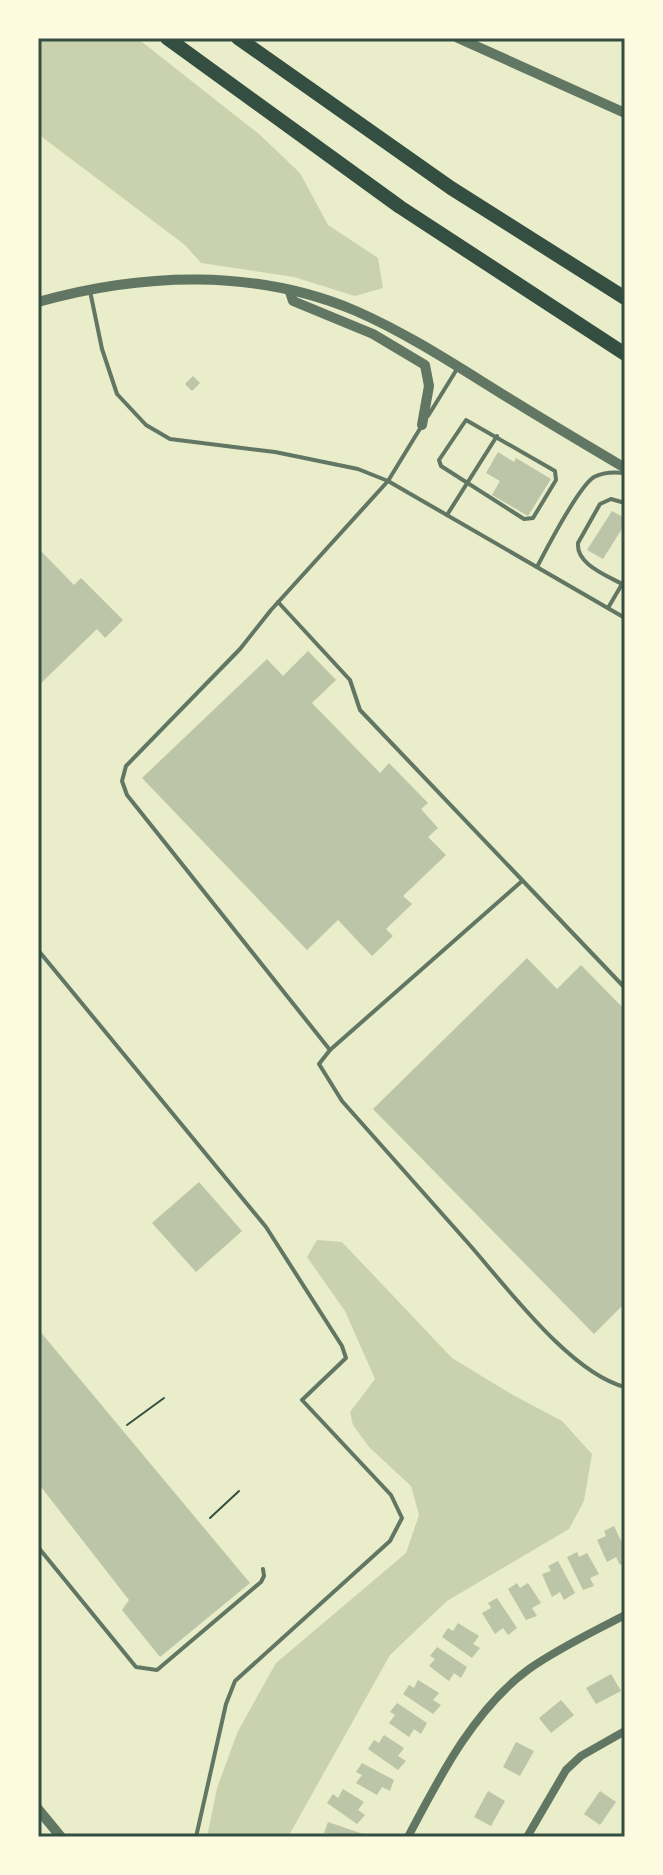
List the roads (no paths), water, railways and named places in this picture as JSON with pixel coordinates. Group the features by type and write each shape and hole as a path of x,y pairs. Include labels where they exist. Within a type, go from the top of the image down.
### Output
{"highway":[{"path":"167,38 400,207 625,354"},
{"path":"238,38 361,127 534,243 625,298"},
{"path":"534,243 625,289"}],"street":[{"path":"458,38 625,113"},
{"path":"38,302 129,283 235,280 353,310 459,367 625,470"},
{"path":"290,292 293,301 373,334 425,365 429,386 422,425"},
{"path":"408,1837 430,1795 477,1722 505,1690 528,1670 625,1615"},
{"path":"527,1837 566,1770 581,1756 625,1731"},
{"path":"38,1809 61,1837"}],"lane":[{"path":"90,290 102,349 117,394 146,425 170,439 275,452 358,469 388,481 625,618"},
{"path":"330,1050 127,795 122,781 126,766 240,649 278,602 388,481 459,367"},
{"path":"466,420 497,435 551,468 557,475 529,520 441,466 439,460 466,420"},
{"path":"447,515 497,435"},
{"path":"537,567 567,512 593,478 625,470"},
{"path":"608,608 624,582 585,561 577,549 600,504 611,499 625,503"},
{"path":"278,602 350,680 360,710 625,988"},
{"path":"522,881 330,1050 319,1064 342,1101 546,1331 589,1369 612,1384 625,1387"},
{"path":"38,950 266,1227 342,1346 346,1358 302,1400 391,1495 402,1518 390,1541 235,1681 226,1704 196,1837"},
{"path":"38,1547 136,1667 157,1670 261,1582 263,1569"}]}
